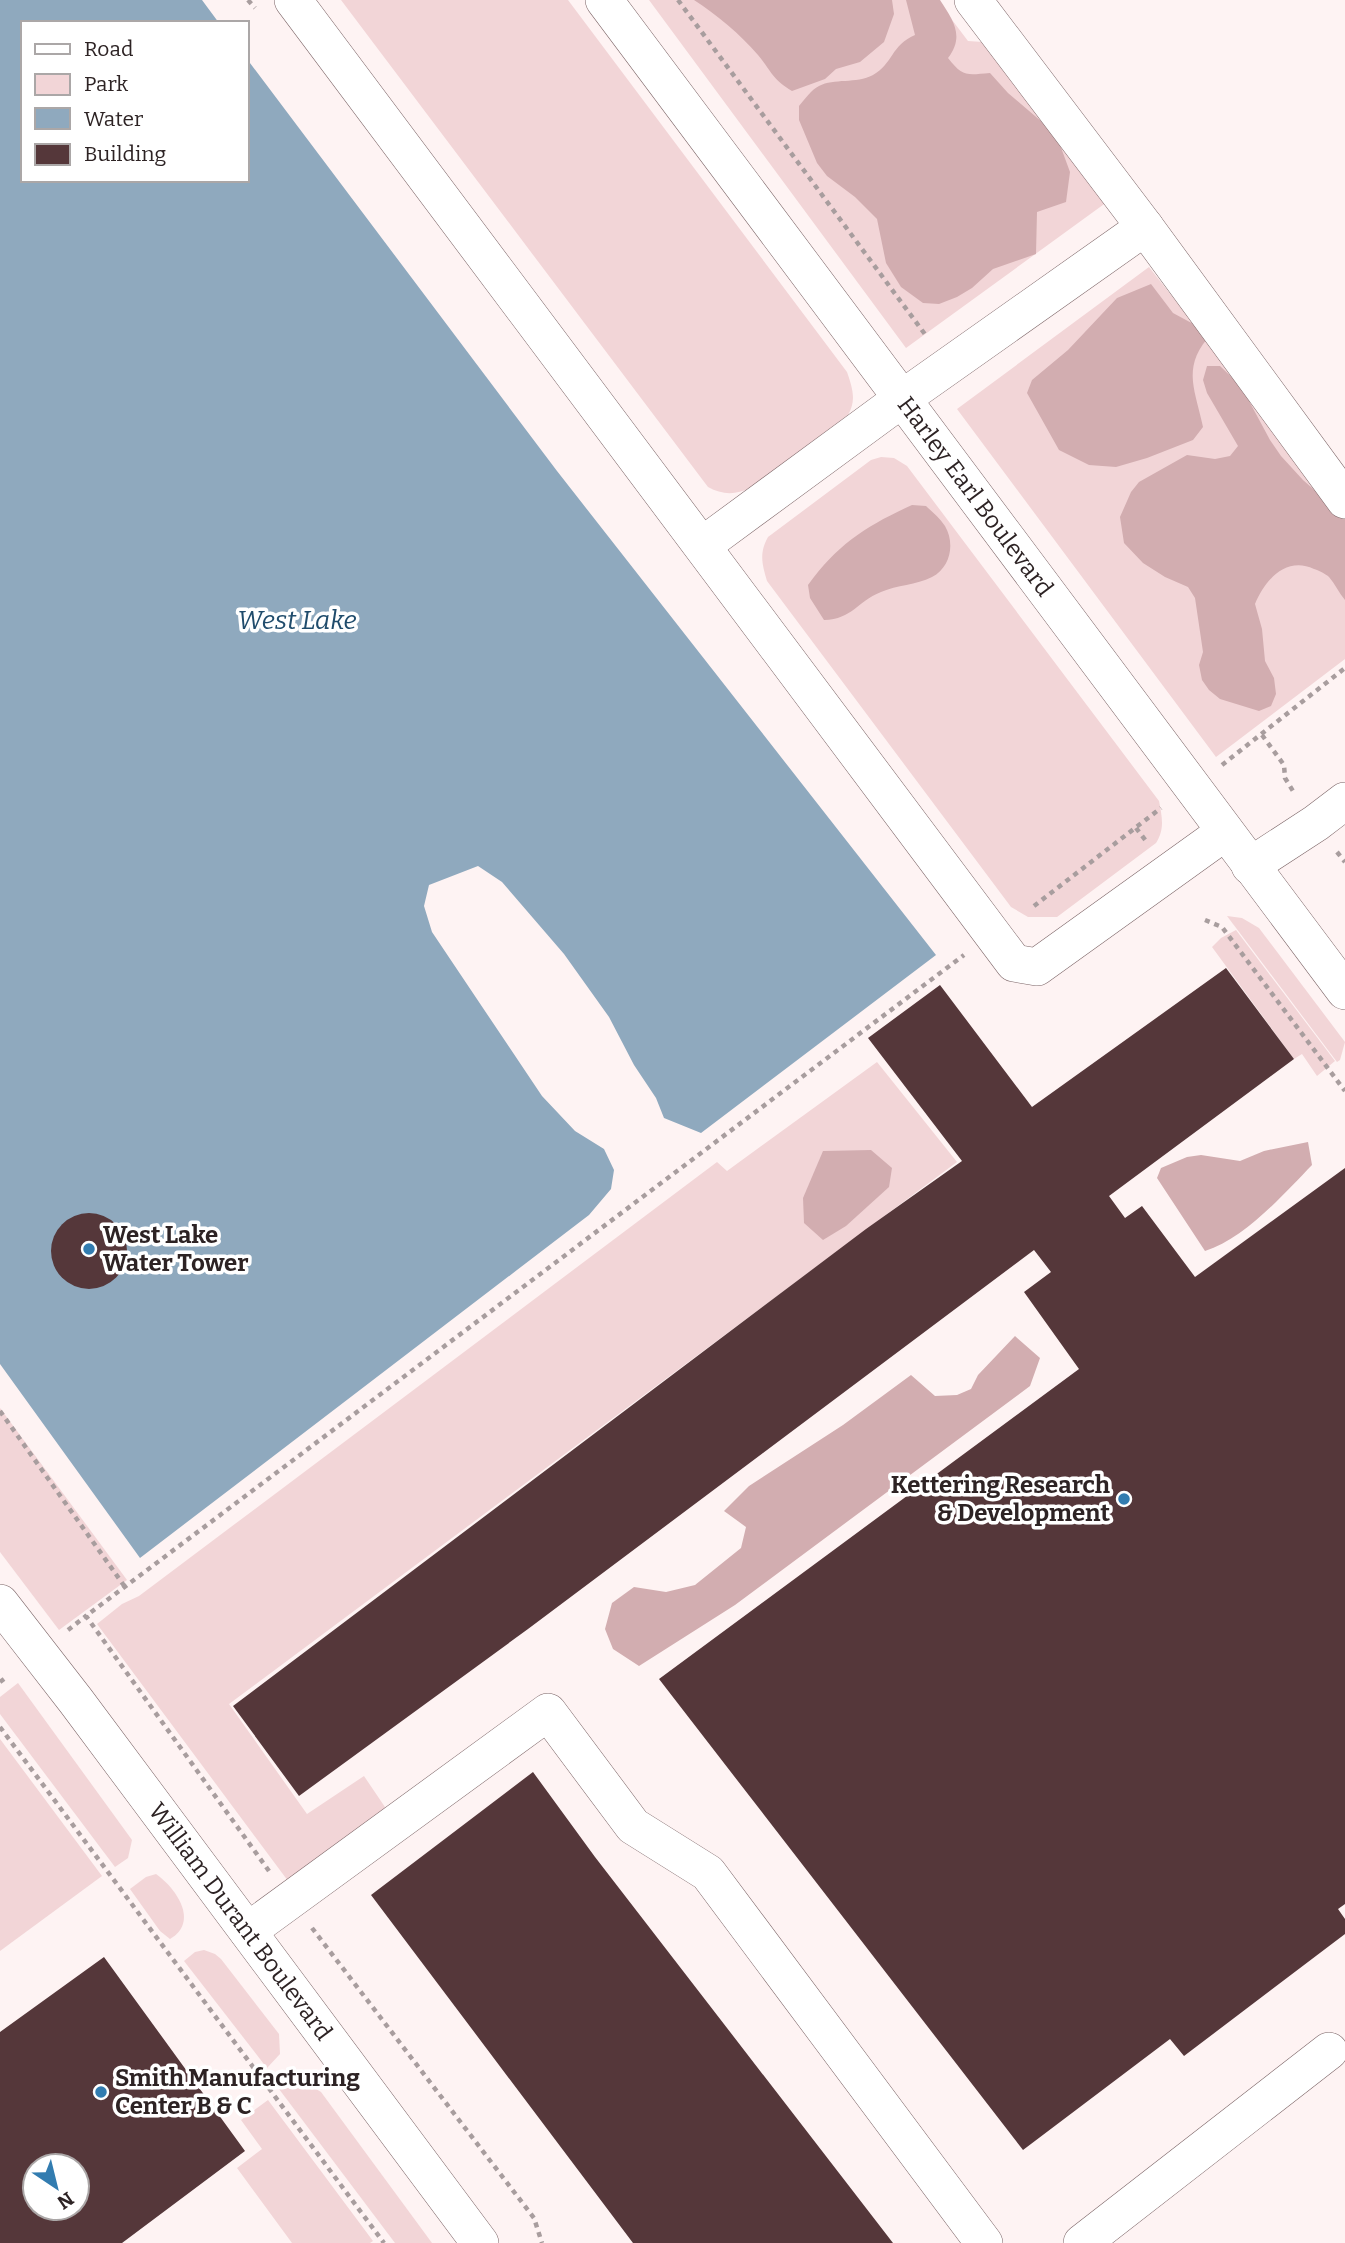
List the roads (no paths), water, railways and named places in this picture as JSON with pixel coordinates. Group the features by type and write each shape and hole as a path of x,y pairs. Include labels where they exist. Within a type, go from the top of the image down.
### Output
{"lane":[{"path":"293,0 1014,963 1037,967 1225,832"},
{"name":"Harley Earl Boulevard","path":"604,0 1345,991"},
{"path":"973,0 1145,227 1345,500"},
{"path":"703,545 903,398 1145,227"},
{"path":"1250,866 1345,801"},
{"name":"William Durant Boulevard","path":"0,1603 69,1691 480,2243"},
{"path":"247,1931 548,1713 633,1826 708,1872 985,2243"},
{"path":"1082,2243 1329,2051"}],"water":[{"name":"West Lake","path":"0,0 202,0 218,21 21,21 21,182 248,182 248,60 557,471 936,955 701,1133 664,1118 656,1098 634,1065 609,1017 564,954 502,882 478,866 429,885 424,906 432,932 542,1096 575,1131 604,1149 614,1170 611,1189 589,1215 140,1558 0,1364"}],"place":[{"name":"West Lake Water Tower","path":"89,1249"},
{"name":"Kettering Research & Development","path":"1124,1499"},
{"name":"Smith Manufacturing Center B & C","path":"101,2092"}]}
